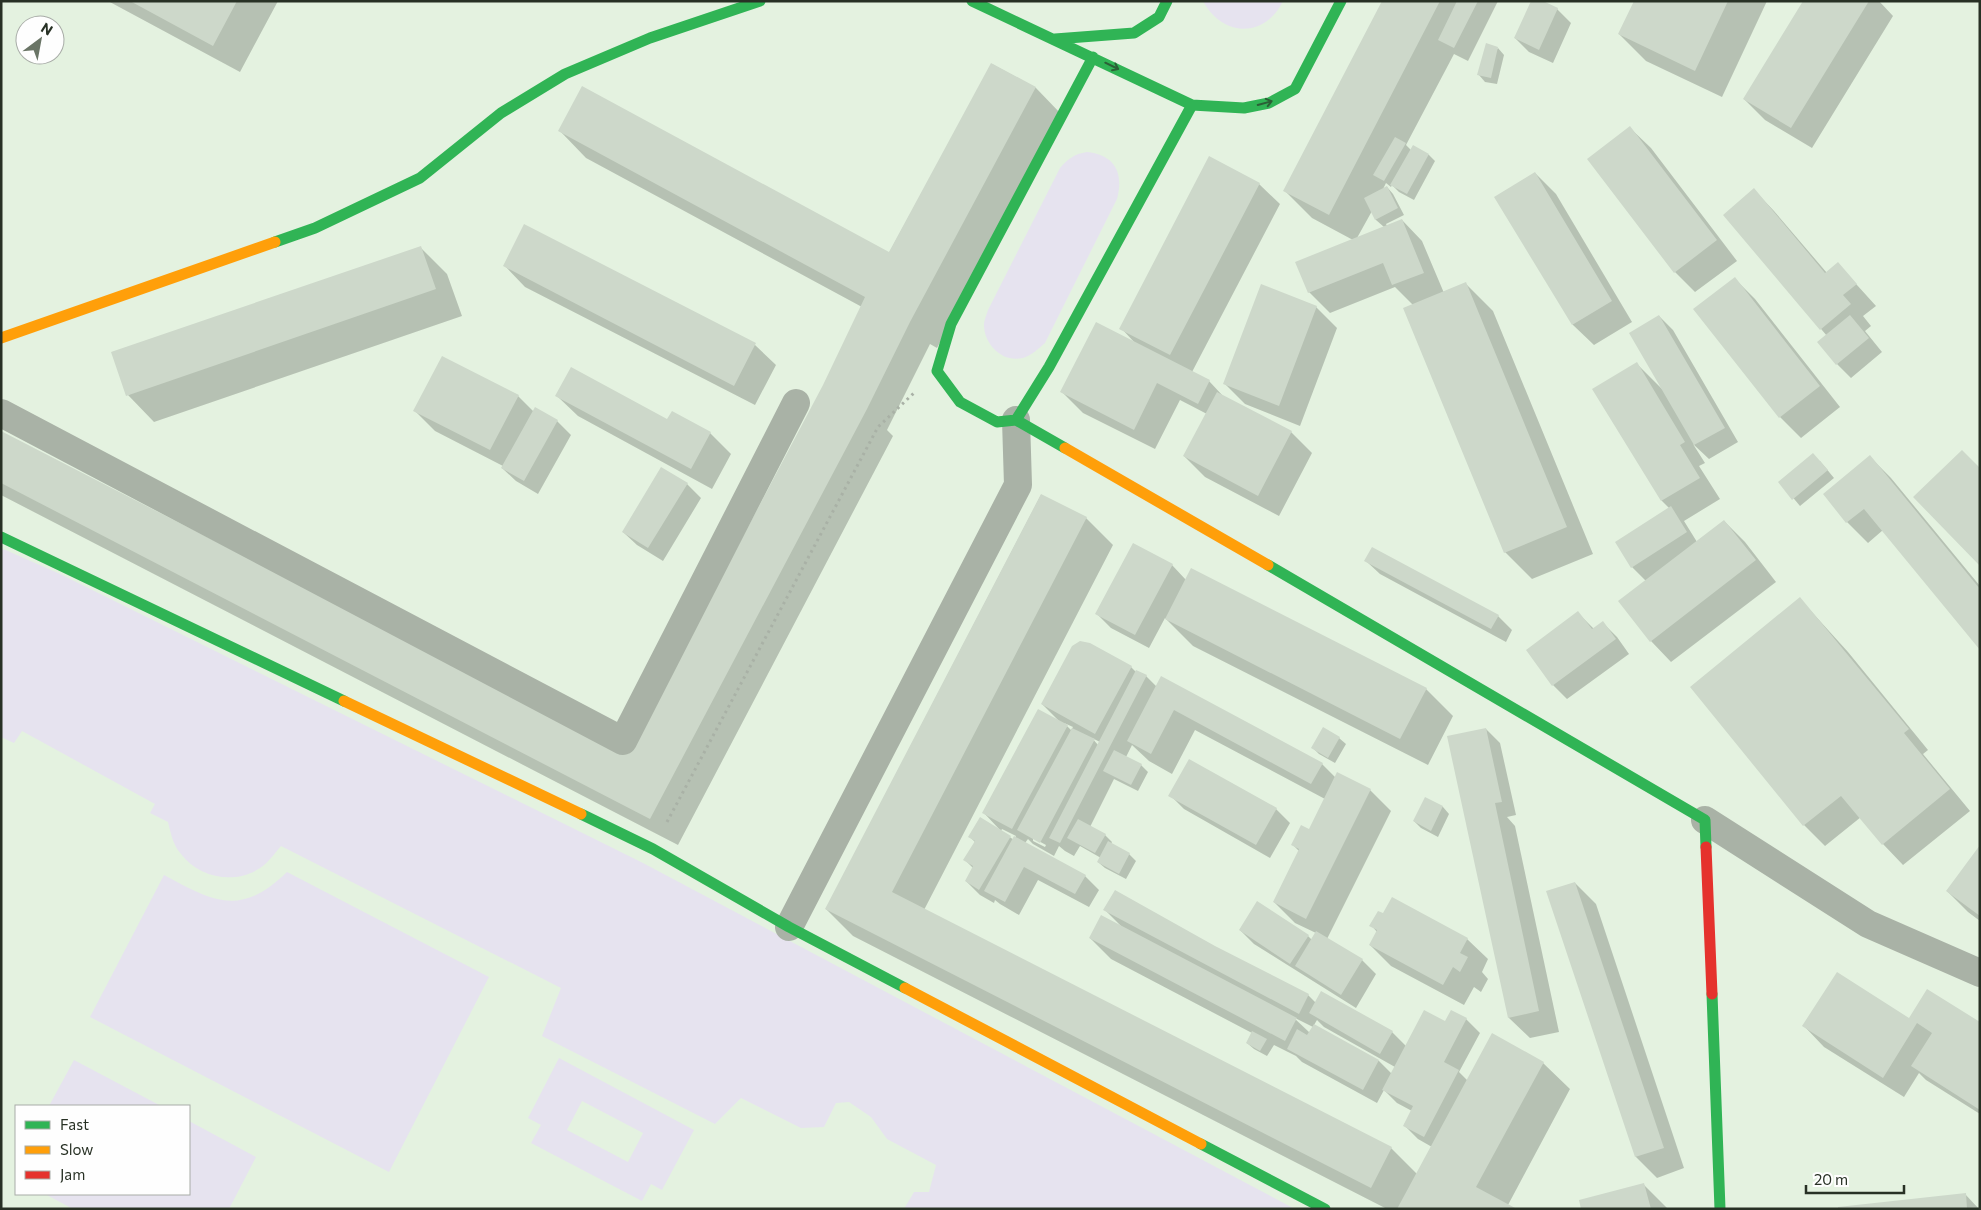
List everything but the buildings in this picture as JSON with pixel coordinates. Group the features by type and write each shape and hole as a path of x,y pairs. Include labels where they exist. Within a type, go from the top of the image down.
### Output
{"street":[{"path":"1,338 315,228 420,178 501,113 564,74 650,38 760,1"},
{"path":"972,1 1192,105 1244,108 1269,103 1295,89 1341,1"},
{"path":"1051,40 1134,33 1159,16 1168,1"},
{"path":"1093,57 951,324 937,371 960,402 997,422 1016,420 1461,676 1705,820 1868,924 1980,973"},
{"path":"789,927 1018,485 1016,420 1049,367 1192,105"},
{"path":"1,413 623,741 796,403"},
{"path":"1,537 653,849 789,927 1325,1209"},
{"path":"1705,820 1720,1209"}],"path":[{"path":"653,849 878,428 937,371"}],"shaded area":[{"path":"1203,1 1283,1 1266,22 1255,27 1243,29 1221,22 1211,13"},
{"path":"1087,152 1104,157 1111,161 1115,167 1119,181 1117,199 1045,343 1026,357 1008,358 1001,355 987,339 984,325 988,310 1060,168 1072,157"},
{"path":"1,548 60,574 643,863 1295,1209 904,1209 914,1192 929,1192 936,1165 887,1139 871,1117 849,1102 836,1103 824,1127 801,1128 741,1098 715,1124 542,1036 561,988 281,846 263,866 240,876 218,876 197,869 178,851 168,822 150,813 155,804 22,731 14,743 1,737"},
{"path":"287,872 489,977 389,1172 90,1017 164,875 198,892 227,901 241,900 255,895 271,886"},
{"path":"559,1058 694,1130 662,1190 651,1184 642,1201 531,1143 541,1125 528,1118","holes":["582,1101 643,1133 628,1162 567,1130"]},
{"path":"74,1060 159,1105 50,1105"},
{"path":"190,1122 256,1157 229,1209 73,1209 47,1195 190,1195"}],"traffic: fast":[{"path":"275,242 315,228 420,178 501,113 565,74 650,38 760,1"},
{"path":"972,1 1192,105 1244,108 1269,103 1295,89 1341,1"},
{"path":"1055,39 1134,33 1159,17 1167,1"},
{"path":"1065,448 1016,420 997,422 960,402 937,371 951,324 1093,57"},
{"path":"1016,420 1049,367 1192,105"},
{"path":"1,537 344,701"},
{"path":"1268,565 1705,820 1706,847"},
{"path":"581,814 653,849 789,927 905,988"},
{"path":"1712,994 1720,1209"},
{"path":"1201,1144 1325,1209"}],"traffic: slow":[{"path":"1,338 275,242"},
{"path":"1065,448 1268,565"},
{"path":"344,701 581,814"},
{"path":"905,988 1201,1144"}],"traffic: jam":[{"path":"1706,847 1712,994"}]}
